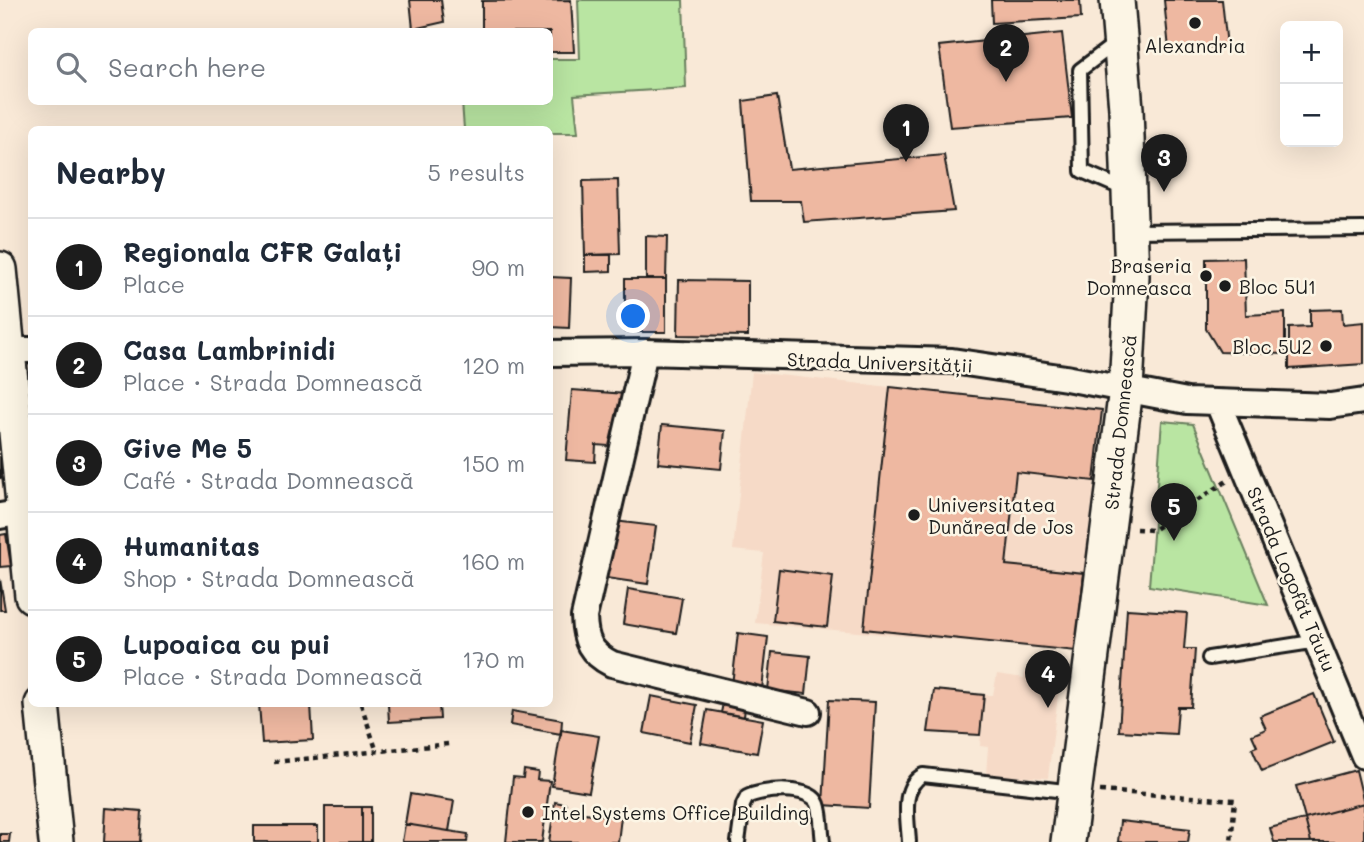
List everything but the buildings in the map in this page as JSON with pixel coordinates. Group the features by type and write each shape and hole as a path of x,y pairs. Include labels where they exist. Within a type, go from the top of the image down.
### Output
{"main road":[{"name":"Strada Domnească","path":"1068,842 1126,389 1132,276 1131,231 1117,0"},
{"path":"0,269 20,350 12,514 28,575"},
{"path":"42,707 56,842"}],"street":[{"name":"Strada Universității","path":"553,353 645,352 952,361 1187,401 1330,406 1364,401"},
{"path":"645,352 584,617 585,639 596,656 612,664 808,712"},
{"name":"Strada Logofăt Tăutu","path":"1218,403 1364,756"}],"lane":[{"path":"1120,41 1080,70 1082,171 1130,192"},
{"path":"1131,231 1364,229"},
{"path":"1209,658 1318,641"},
{"path":"909,842 908,791 915,779 923,775 1074,792"},
{"path":"738,842 743,805 747,797 762,791 778,791 803,792 813,796 818,803 823,842"}],"path":[{"path":"1110,526 1153,530 1245,469"},
{"path":"362,707 377,752"},
{"path":"274,762 449,744"},
{"path":"1074,792 1123,790 1235,800 1231,842"}],"shaded area":[{"name":"Universitatea Dunărea de Jos","path":"752,372 1102,410 1076,651 755,623 764,553 733,550"},
{"path":"1026,668 1061,670 1048,778 986,775 988,747 980,746 984,695 993,695 997,674 1024,678"}],"green space":[{"path":"578,0 683,0 686,88 574,95 578,133 553,133 553,126 464,126 462,105 553,105 553,59 580,59"},
{"path":"1162,421 1193,424 1268,605 1149,586"}],"place":[{"name":"Alexandria","path":"1195,23"},
{"name":"Casa Lambrinidi","path":"1006,82"},
{"name":"Regionala CFR Galați","path":"906,162"},
{"name":"Give Me 5","path":"1164,192"},
{"name":"Braseria Domneasca","path":"1206,276"},
{"name":"Bloc 5U1","path":"1225,286"},
{"name":"Bloc 5U2","path":"1326,346"},
{"name":"Universitatea Dunărea de Jos","path":"914,515"},
{"name":"Lupoaica cu pui","path":"1174,541"},
{"name":"Humanitas","path":"1048,708"},
{"name":"Intel Systems Office Building","path":"528,812"}]}
